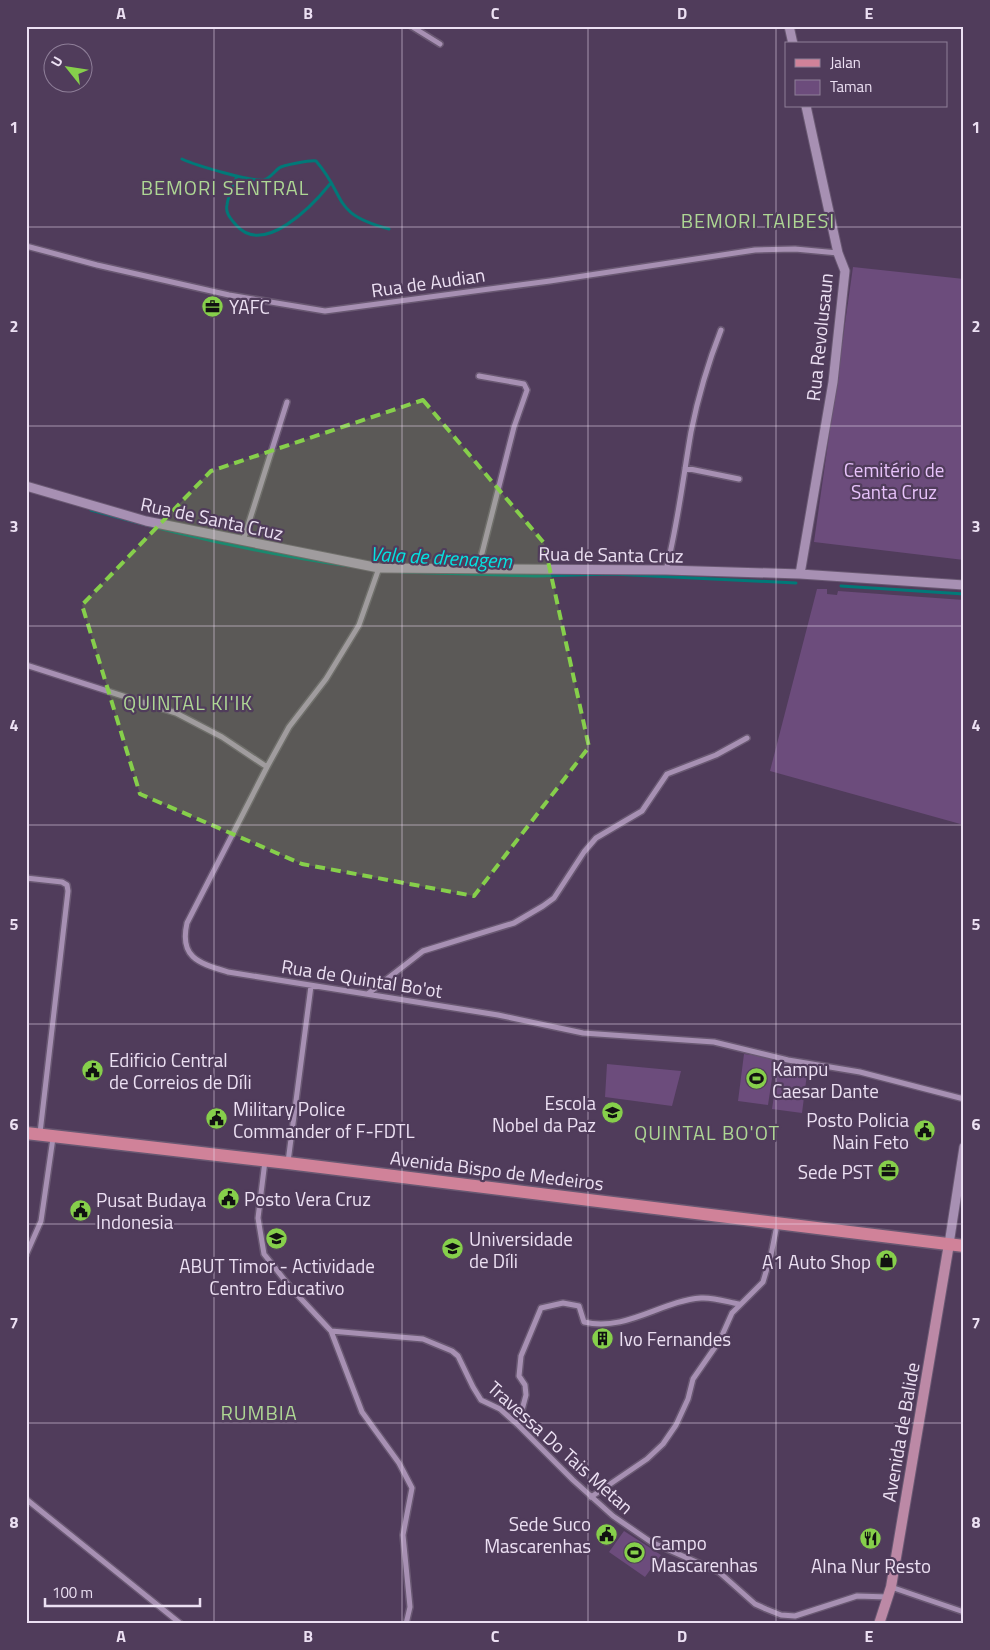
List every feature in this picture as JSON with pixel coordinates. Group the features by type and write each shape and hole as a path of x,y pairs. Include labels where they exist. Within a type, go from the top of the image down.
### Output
{"main road":[{"name":"Avenida Bispo de Medeiros","path":"26,1134 288,1163 964,1246"},
{"name":"Avenida de Balide","path":"879,1624 889,1592 949,1244"}],"street":[{"path":"411,26 440,44"},
{"path":"789,26 793,42"},
{"name":"Rua Revolusaun","path":"800,574 833,382 845,271 838,253 806,108"},
{"name":"Rua de Audian","path":"26,246 97,265 229,294 325,311 550,281 755,250 794,249 838,253"},
{"path":"666,570 677,527 691,430 706,368 720,330"},
{"path":"478,569 514,427 527,390 524,384 479,376"},
{"path":"244,541 287,402"},
{"path":"685,468 739,479"},
{"name":"Rua de Santa Cruz","path":"26,486 146,522 244,541 377,573 478,569 666,570 800,574 964,585"},
{"name":"Rua de Quintal Bo'ot","path":"377,573 359,625 326,679 289,727 267,766 187,923 184,937 185,948 197,961 219,969 311,986 369,993 498,1015 583,1033 714,1042 788,1060 860,1072 964,1099"},
{"path":"26,665 176,713 222,737 267,766"},
{"path":"369,993 423,951 514,923 543,906 554,898 584,852 596,838 642,811 667,774 716,755 747,738"},
{"path":"26,878 62,882 67,885 68,891 46,1137 41,1221 26,1255"},
{"path":"288,1163 311,986"},
{"path":"949,1244 964,1147"},
{"path":"265,1161 258,1218 264,1254 291,1288 331,1331 362,1412 399,1463 412,1488 403,1535 410,1607 406,1624"},
{"path":"591,1497 647,1459 663,1444 676,1425 688,1399 693,1379 720,1340 732,1313 763,1282 776,1230"},
{"path":"518,1425 526,1395 525,1385 520,1376 521,1356 541,1308 563,1303 579,1306 584,1322 596,1324 630,1320 702,1298 740,1304"},
{"name":"Travessa Do Tais Metan","path":"331,1331 423,1338 445,1347 458,1356 481,1400 500,1409 591,1497 627,1526 651,1542 719,1572 755,1604 781,1615 795,1616 857,1596 889,1592 964,1612"},
{"path":"26,1499 180,1624"}],"highlighted area":[{"path":"423,400 544,543 589,747 474,896 302,864 140,794 82,605 211,471"}],"green space":[{"name":"Cemitério de Santa Cruz","path":"853,267 964,279 964,560 814,542"},
{"path":"817,589 827,589 827,594 837,595 838,591 964,600 964,825 770,771"},
{"name":"Kampu Caesar Dante","path":"744,1054 775,1058 768,1105 738,1101"},
{"path":"779,1062 808,1066 802,1113 772,1109"},
{"path":"607,1064 681,1071 672,1106 605,1097"},
{"name":"Campo Mascarenhas","path":"624,1531 661,1555 645,1577 609,1552"}],"waterway":[{"path":"182,159 257,180 264,180 279,168 291,164 316,161 348,210 357,217 389,229"},
{"path":"237,176 228,201 228,213 236,225 247,233 260,235 274,232 300,215 330,184"},
{"name":"Vala de drenagem","path":"91,510 219,542 284,556 349,566"},
{"name":"Vala de drenagem","path":"400,572 536,576 612,574 796,583"},
{"name":"Vala de drenagem","path":"841,586 964,594"}],"place":[{"name":"YAFC","path":"213,306"},
{"name":"Edificio Central de Correios de Díli","path":"93,1070"},
{"name":"Kampu Caesar Dante","path":"756,1079"},
{"name":"Escola Nobel da Paz","path":"612,1113"},
{"name":"Military Police Commander of F-FDTL","path":"217,1119"},
{"name":"Posto Policia Nain Feto","path":"925,1130"},
{"name":"Sede PST","path":"889,1171"},
{"name":"Posto Vera Cruz","path":"228,1198"},
{"name":"Pusat Budaya Indonesia","path":"80,1210"},
{"name":"ABUT Timor - Actividade Centro Educativo","path":"277,1239"},
{"name":"Universidade de Díli","path":"453,1249"},
{"name":"A1 Auto Shop","path":"887,1261"},
{"name":"Ivo Fernandes","path":"603,1338"},
{"name":"Sede Suco Mascarenhas","path":"607,1534"},
{"name":"Alna Nur Resto","path":"871,1539"},
{"name":"Campo Mascarenhas","path":"635,1553"}],"district":[{"name":"BEMORI SENTRAL","path":"225,187"},
{"name":"BEMORI TAIBESI","path":"758,220"},
{"name":"QUINTAL KI'IK","path":"188,702"},
{"name":"QUINTAL BO'OT","path":"707,1132"},
{"name":"RUMBIA","path":"259,1412"}]}
